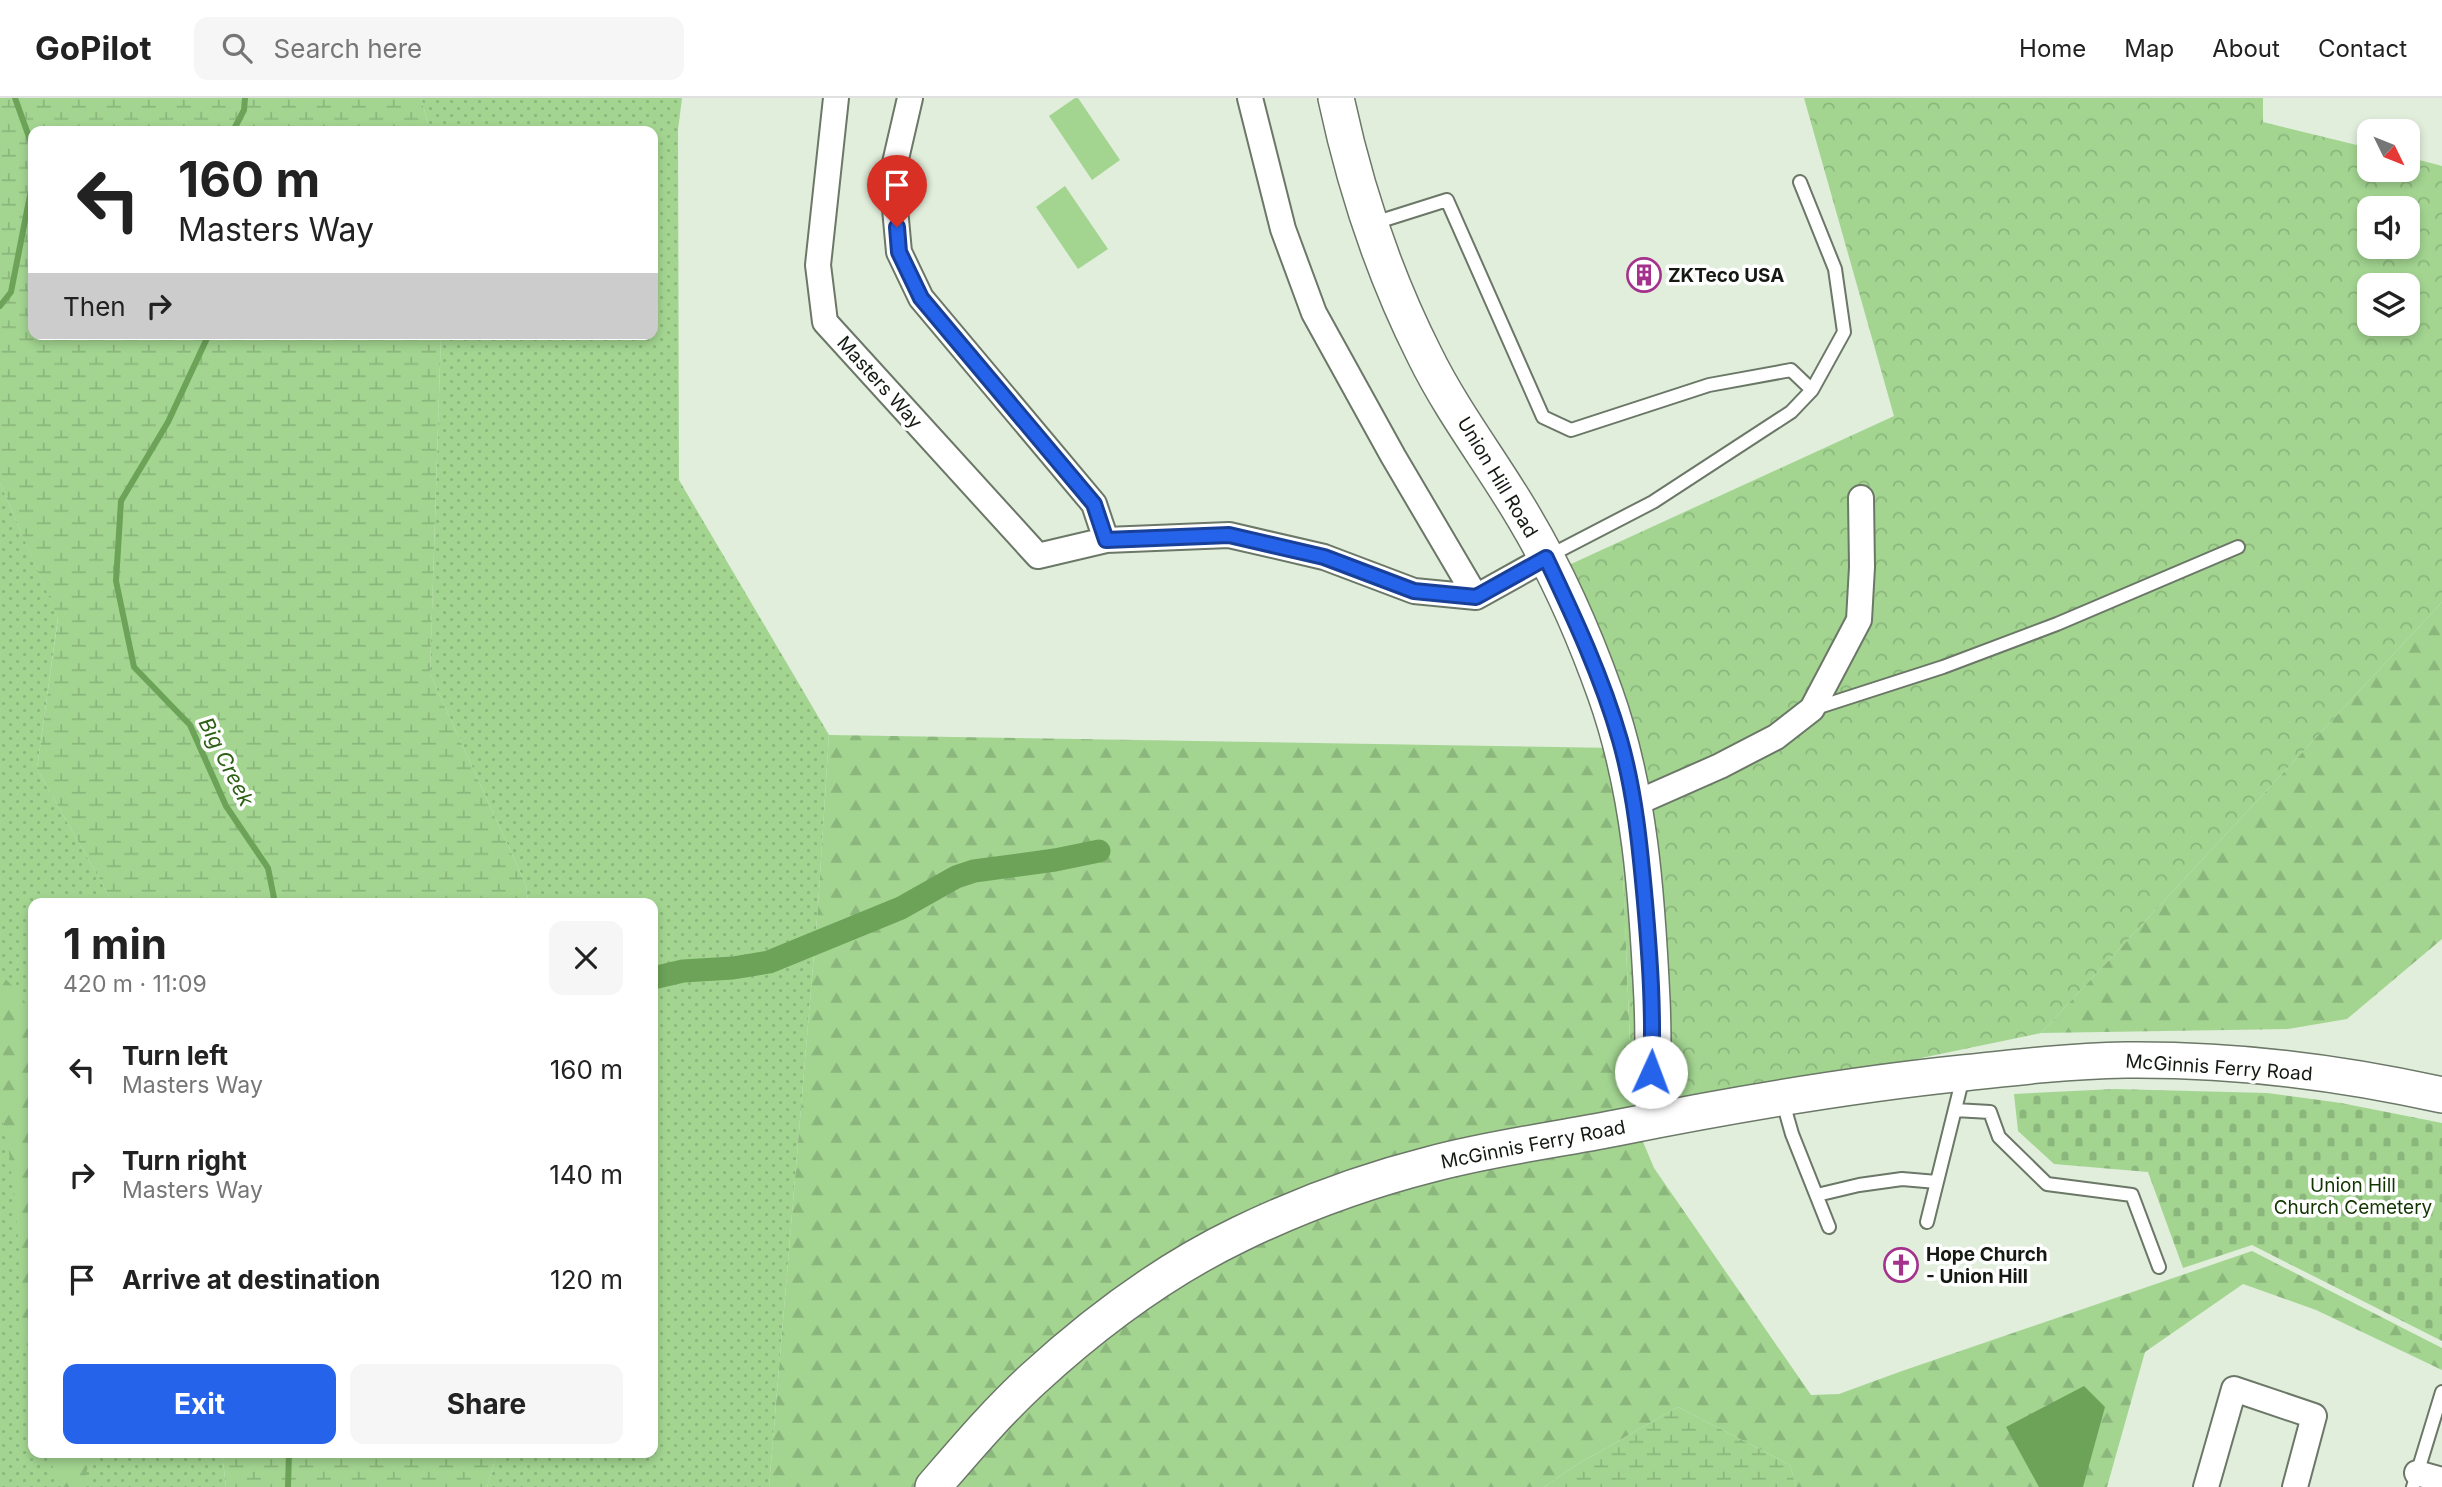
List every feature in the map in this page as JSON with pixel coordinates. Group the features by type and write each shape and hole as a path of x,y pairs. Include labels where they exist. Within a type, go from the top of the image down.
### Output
{"main road":[{"name":"Union Hill Road","path":"1336,98 1353,169 1394,289 1425,358 1546,558 1604,692 1619,738 1634,804 1648,940 1654,1120"},
{"name":"McGinnis Ferry Road","path":"933,1487 988,1423 1031,1380 1155,1283 1237,1236 1320,1199 1367,1182 1435,1163 1782,1098 1903,1079 2032,1065 2123,1060 2242,1064 2336,1075 2442,1095"}],"street":[{"name":"Masters Way","path":"836,98 818,265 825,322 1038,556 1106,540 1229,535 1324,557 1414,591 1476,597"},
{"path":"910,98 892,176 899,252 921,298 1094,504 1106,540"},
{"path":"1250,98 1283,229 1314,313 1393,456 1476,597 1546,558"},
{"path":"1634,804 1720,766 1776,737 1812,709 1859,620 1862,566 1861,498"},
{"path":"2206,1487 2234,1389 2314,1416 2295,1487"},
{"path":"2415,1480 2442,1480"}],"lane":[{"path":"1546,558 1653,502 1791,412 1812,390 1844,332 1835,269 1800,183"},
{"path":"1371,224 1447,200 1543,417 1571,430 1709,385 1791,370 1812,390"},
{"path":"1812,709 1943,667 2019,639 2238,547"},
{"path":"1927,1222 1964,1073"},
{"path":"1782,1098 1792,1134 1829,1227"},
{"path":"1955,1110 1990,1112 1999,1137 2047,1184 2132,1195 2159,1267"},
{"path":"1817,1195 1902,1179 1937,1182"},
{"path":"2415,1480 2442,1392"}],"green space":[{"path":"0,98 421,98 429,126 28,126 28,340 441,340 430,674 526,885 527,898 110,898 37,769 58,618 0,483"},
{"path":"421,98 682,98 678,130 679,480 829,735 818,906 769,1487 487,1487 496,1458 658,1458 658,898 527,898 526,885 430,674 441,340 658,340 658,126 429,126"},
{"path":"1078,98 1120,160 1092,180 1049,116"},
{"path":"1804,98 2263,98 2263,122 2357,145 2357,182 2420,182 2420,160 2442,166 2442,602 2041,1033 1633,1118 1618,748 1547,575 1894,416"},
{"path":"1065,186 1108,249 1078,269 1036,207"},
{"path":"0,483 58,617 37,769 110,898 28,898 28,1458 223,1458 226,1487 0,1487"},
{"path":"2442,602 2442,939 2347,1019 2288,1029 2041,1033"},
{"path":"829,735 1618,748 1633,1118 1654,1168 1811,1395 1839,1394 2252,1251 2442,1348 2442,1370 2316,1310 2243,1284 2145,1352 2107,1487 1796,1487 1790,1465 1678,1407 1578,1464 1544,1487 769,1487 818,906"},
{"path":"0,974 18,991 28,1007 28,1346 20,1338 19,1245 7,1133 0,1116"},
{"name":"Union Hill Church Cemetery","path":"2115,1089 2267,1093 2341,1103 2442,1123 2442,1341 2252,1245 2183,1268 2148,1172 2054,1164 2018,1131 2014,1094"},
{"path":"1678,1407 1790,1465 1796,1487 1544,1487 1578,1464"},
{"path":"49,1458 90,1458 83,1487 61,1487"},
{"path":"223,1458 496,1458 487,1487 226,1487"}],"shaded area":[{"path":"2084,1386 2105,1407 2083,1487 2039,1487 2006,1427"}],"waterway":[{"path":"15,98 28,134"},
{"name":"Big Creek","path":"236,126 244,110 245,98"},
{"path":"0,306 11,292 28,205"},
{"name":"Big Creek","path":"206,340 168,422 121,501 116,581 134,667 190,725 226,806 268,868 274,898"},
{"path":"658,977 683,971 733,968 769,962 901,908 956,877 974,871 1099,851"},
{"name":"Big Creek","path":"288,1487 289,1458"}],"place":[{"name":"ZKTeco USA","path":"1644,275"},
{"name":"Hope Church - Union Hill","path":"1901,1265"}],"route":[{"path":"897,227 899,252 921,298 1094,504 1106,540 1229,535 1324,557 1414,591 1476,597 1546,558 1604,692 1626,762 1642,864 1652,1001 1651,1072"}]}
